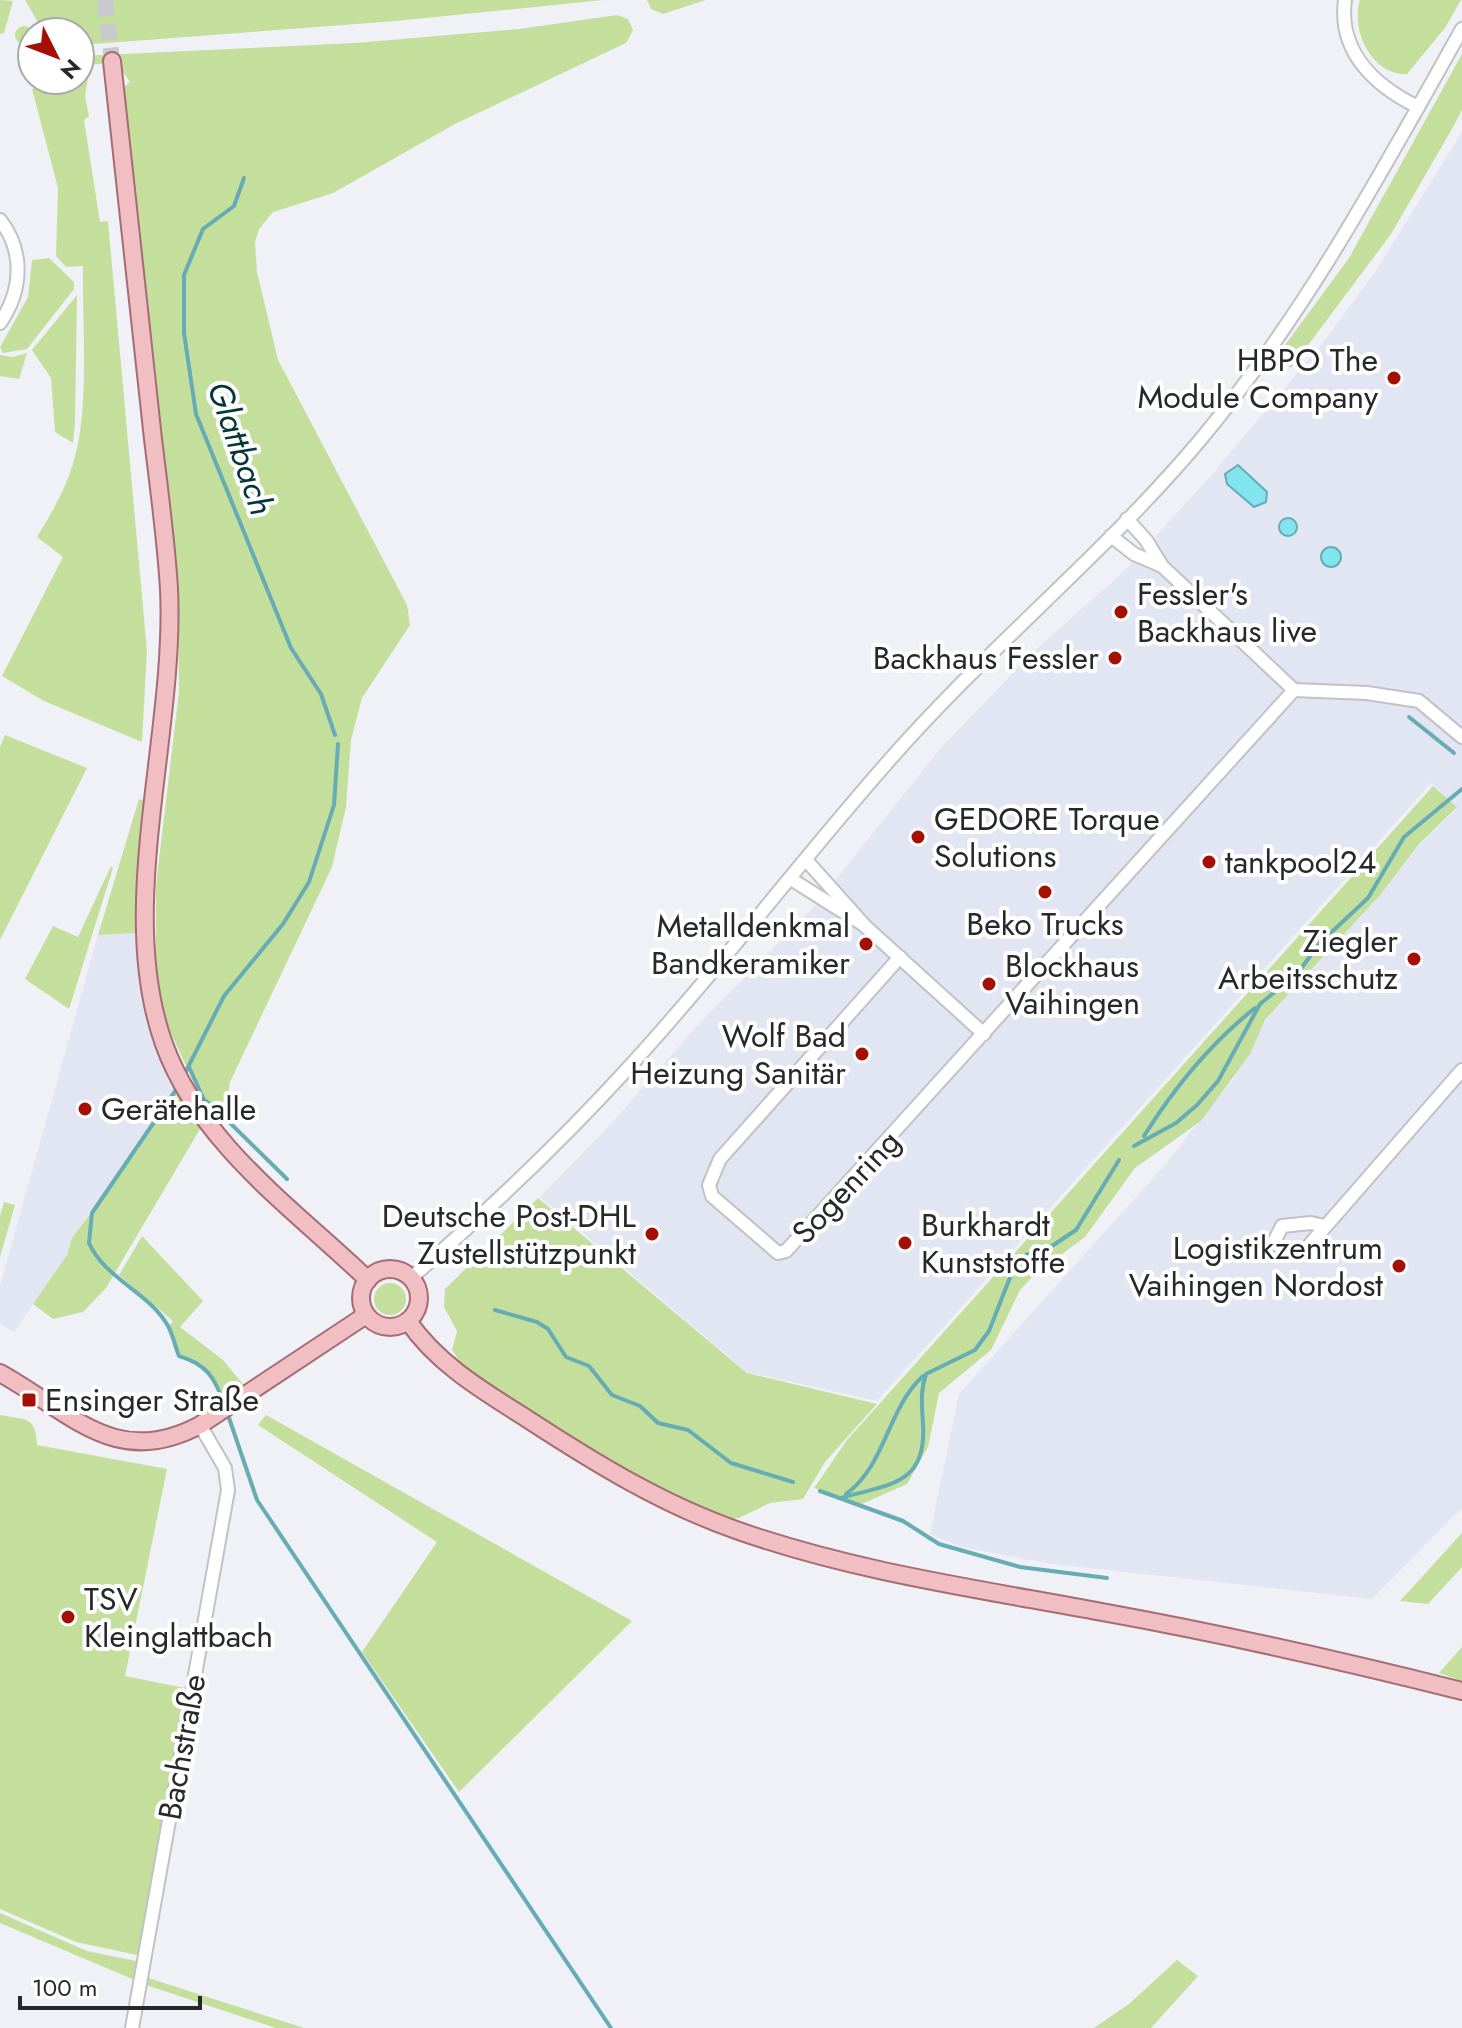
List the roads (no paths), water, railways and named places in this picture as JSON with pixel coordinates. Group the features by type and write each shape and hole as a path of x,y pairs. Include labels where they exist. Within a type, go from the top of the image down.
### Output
{"main road":[{"path":"112,61 169,591 166,708 144,917 145,957 158,1023 181,1081 226,1144 368,1280"},
{"path":"392,1269 411,1278 419,1299 408,1321 386,1327 366,1315 361,1300 368,1280 376,1273 392,1269"},
{"path":"0,1373 102,1434 141,1444 165,1441 226,1410 366,1315"},
{"path":"408,1321 425,1344 457,1372 569,1446 656,1496 735,1530 800,1551 888,1573 1225,1636 1462,1691"}],"street":[{"path":"1345,0 1345,30 1360,63 1386,89 1418,107"},
{"path":"411,1278 563,1138 633,1063 945,699 1111,536 1227,407 1308,296 1359,214 1462,29"},
{"path":"0,220 15,247 19,275 16,294 0,323"},
{"path":"1127,519 1146,540 1162,566 1294,690 1367,693 1419,701 1462,737"},
{"path":"1111,536 1134,554 1162,566"},
{"path":"806,860 866,927 984,1034 1294,690"},
{"path":"791,879 841,914 866,927"},
{"name":"Sogenring","path":"900,957 720,1159 709,1185 712,1196 726,1209 778,1253 786,1251 984,1034"},
{"path":"1324,1226 1462,1070"},
{"name":"Bachstraße","path":"132,2028 228,1490 225,1468 200,1425"}],"water":[{"path":"1238,465 1267,492 1266,502 1254,507 1227,484 1225,474"},
{"path":"1288,518 1297,527 1288,536 1279,527"},
{"path":"1331,547 1338,550 1341,557 1338,564 1331,567 1324,564 1321,557 1324,550"}],"waterway":[{"name":"Glattbach","path":"244,178 234,206 203,229 184,275 184,333 196,414 291,648 321,694 335,735"},
{"path":"1409,717 1454,753"},
{"name":"Glattbach","path":"184,1075 224,996 283,924 309,882 334,805 338,744"},
{"path":"1134,1146 1176,1123 1197,1105 1218,1081 1260,1004 1297,974 1320,943 1368,898 1404,837 1462,789"},
{"path":"1144,1136 1194,1067 1255,1008"},
{"path":"189,1067 204,1100 217,1109"},
{"path":"178,1087 92,1213 89,1243 105,1266 160,1314 170,1329 179,1356 196,1363 208,1373 224,1404"},
{"path":"226,1119 287,1179"},
{"path":"841,1498 889,1485 911,1471 919,1459 923,1444 922,1393 926,1374 975,1350 989,1331 1011,1275 1026,1255 1052,1246 1076,1230 1119,1160"},
{"path":"495,1310 537,1322 548,1329 566,1357 589,1366 612,1395 640,1406 658,1423 688,1430 731,1463 793,1482"},
{"path":"846,1494 870,1468 901,1404 923,1376"},
{"path":"227,1412 257,1500 611,2028"},
{"path":"820,1491 903,1521 939,1544 1020,1567 1107,1578"}],"tunnel":[{"path":"105,0 112,61"}],"place":[{"name":"HBPO The Module Company","path":"1394,378"},
{"name":"Fessler's Backhaus live","path":"1121,612"},
{"name":"Backhaus Fessler","path":"1115,658"},
{"name":"GEDORE Torque Solutions","path":"918,837"},
{"name":"tankpool24","path":"1209,862"},
{"name":"Beko Trucks","path":"1045,892"},
{"name":"Metalldenkmal Bandkeramiker","path":"866,944"},
{"name":"Ziegler Arbeitsschutz","path":"1414,959"},
{"name":"Blockhaus Vaihingen","path":"989,984"},
{"name":"Wolf Bad Heizung Sanitär","path":"862,1054"},
{"name":"Gerätehalle","path":"85,1109"},
{"name":"Deutsche Post-DHL Zustellstützpunkt","path":"652,1234"},
{"name":"Burkhardt Kunststoffe","path":"905,1243"},
{"name":"Logistikzentrum Vaihingen Nordost","path":"1399,1266"},
{"name":"Ensinger Straße","path":"29,1400"},
{"name":"TSV Kleinglattbach","path":"68,1617"}]}
